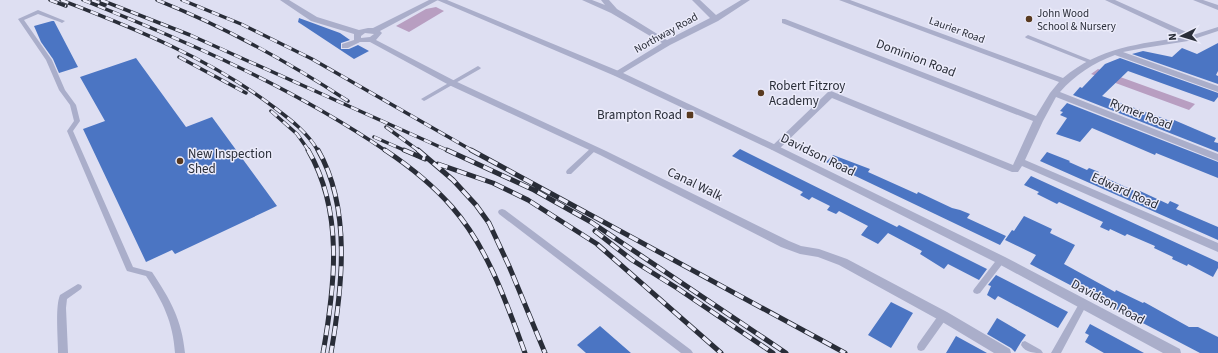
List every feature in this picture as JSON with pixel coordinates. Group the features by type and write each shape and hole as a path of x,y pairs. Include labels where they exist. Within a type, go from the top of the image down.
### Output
{"street":[{"path":"284,0 314,20 359,37"},
{"path":"345,46 359,37 373,35 434,0"},
{"name":"Davidson Road","path":"441,0 618,74 775,148 1001,260 1175,353"},
{"path":"586,0 614,11 667,43"},
{"path":"605,0 614,11"},
{"path":"696,0 715,19"},
{"name":"Northway Road","path":"618,74 667,43 715,19 746,0"},
{"name":"Laurier Road","path":"843,0 1064,81"},
{"path":"1109,0 1192,38"},
{"path":"1197,0 1218,8"},
{"name":"Dominion Road","path":"785,21 1038,120"},
{"path":"775,148 831,94 1015,170 1038,120 1054,93 1064,81 1091,62 1114,52 1134,47 1192,38 1218,29"},
{"name":"Canal Walk","path":"373,35 374,42 452,82 594,149 785,244 800,250 819,253 843,262 943,316 1005,353"},
{"path":"1114,52 1218,89"},
{"name":"Rymer Road","path":"1054,93 1218,158"},
{"name":"Edward Road","path":"1020,161 1218,248"}],"lane":[{"path":"62,21 38,12 21,19 49,60 62,90 73,105 77,121 70,131 130,269 149,274 170,305 176,320 180,353"},
{"path":"1028,37 1091,62"},
{"path":"424,99 478,68"},
{"path":"569,172 594,149"},
{"path":"502,212 688,353"},
{"path":"978,291 1001,260"},
{"path":"63,353 63,297 78,287"},
{"path":"1056,353 1083,304"},
{"path":"921,347 943,316"},
{"path":"1025,345 1038,353"}],"shaded area":[{"path":"436,7 444,11 409,32 396,26 426,9"},
{"path":"1098,69 1195,104 1189,110 1091,74"}],"building":[{"path":"299,18 340,33 350,40 341,43 341,49 349,49 358,45 369,51 354,59 298,22"},
{"path":"54,21 78,67 59,73 53,59 41,42 34,26"},
{"path":"1218,43 1218,71 1216,75 1218,76 1218,84 1132,54 1143,51 1172,57 1182,48 1197,54"},
{"name":"New Inspection Shed","path":"136,58 186,127 212,117 277,206 175,254 172,250 146,262 83,129 105,121 80,77"},
{"path":"1120,58 1218,93 1218,97 1214,102 1128,71 1102,96 1173,122 1174,120 1216,138 1214,142 1218,143 1218,152 1073,95 1080,87 1082,88 1105,64"},
{"path":"1067,103 1218,162 1218,178 1156,153 1155,155 1092,128 1080,142 1056,134 1067,118 1060,115 1063,112 1060,111"},
{"path":"740,149 897,227 899,225 987,269 979,280 948,264 944,269 920,254 922,251 888,233 878,244 861,235 868,226 839,211 836,214 827,210 830,206 812,197 809,200 800,195 803,192 732,156"},
{"path":"1047,152 1070,161 1069,162 1087,170 1089,168 1099,172 1097,174 1139,193 1140,191 1168,204 1170,201 1179,205 1176,209 1218,227 1218,240 1040,161"},
{"path":"833,155 870,169 868,172 917,194 918,192 952,208 970,214 967,218 1006,236 1000,245 826,162"},
{"path":"1031,176 1218,262 1218,268 1213,277 1188,264 1187,266 1172,259 1173,257 1154,248 1155,246 1127,234 1125,236 1110,229 1109,231 1100,227 1103,222 1059,202 1057,204 1037,194 1039,192 1024,185"},
{"path":"1024,216 1052,229 1050,233 1075,245 1064,264 1115,292 1116,290 1143,303 1144,302 1189,327 1198,327 1218,337 1218,353 1200,353 1030,264 1036,255 1005,240 1012,230 1014,231"},
{"path":"996,275 1068,312 1058,328 998,296 995,300 987,295 991,286 988,285"},
{"path":"891,302 913,313 891,348 868,335"},
{"path":"997,318 1026,335 1015,352 1011,348 987,334"},
{"path":"1090,324 1144,353 1104,353 1085,342 1089,335 1085,333"},
{"path":"600,326 631,353 586,353 577,345"},
{"path":"956,336 987,353 946,353"}],"railway":[{"path":"50,0 66,6"},
{"path":"61,0 172,46 226,75 251,91 293,122 309,138 318,151"},
{"path":"83,0 161,32 239,67 314,106 386,151"},
{"path":"92,0 105,5"},
{"path":"101,0 190,35 449,151"},
{"path":"157,0 231,33 302,72 348,101"},
{"path":"182,0 241,24 312,59 473,151"},
{"path":"179,57 246,93"},
{"path":"271,111 297,134 309,151"},
{"path":"386,127 419,151"},
{"path":"374,137 406,151"},
{"path":"308,150 319,174 327,198 332,224 334,249 331,301 323,353"},
{"path":"318,150 329,173 336,198 340,223 341,276 331,353"},
{"path":"385,150 428,183 452,207 465,223 495,276 525,353"},
{"path":"404,150 425,159"},
{"path":"418,150 453,180 476,205 489,223 509,266 545,353"},
{"path":"447,150 534,190 591,222 786,353"},
{"path":"471,150 845,353"},
{"path":"438,164 493,183 528,200 597,244 721,353"},
{"path":"595,231 632,260 677,288 773,353"}],"place":[{"name":"John Wood School & Nursery","path":"1029,19"},
{"name":"Robert Fitzroy Academy","path":"761,93"},
{"name":"Brampton Road","path":"690,115"},
{"name":"New Inspection Shed","path":"180,161"}]}
